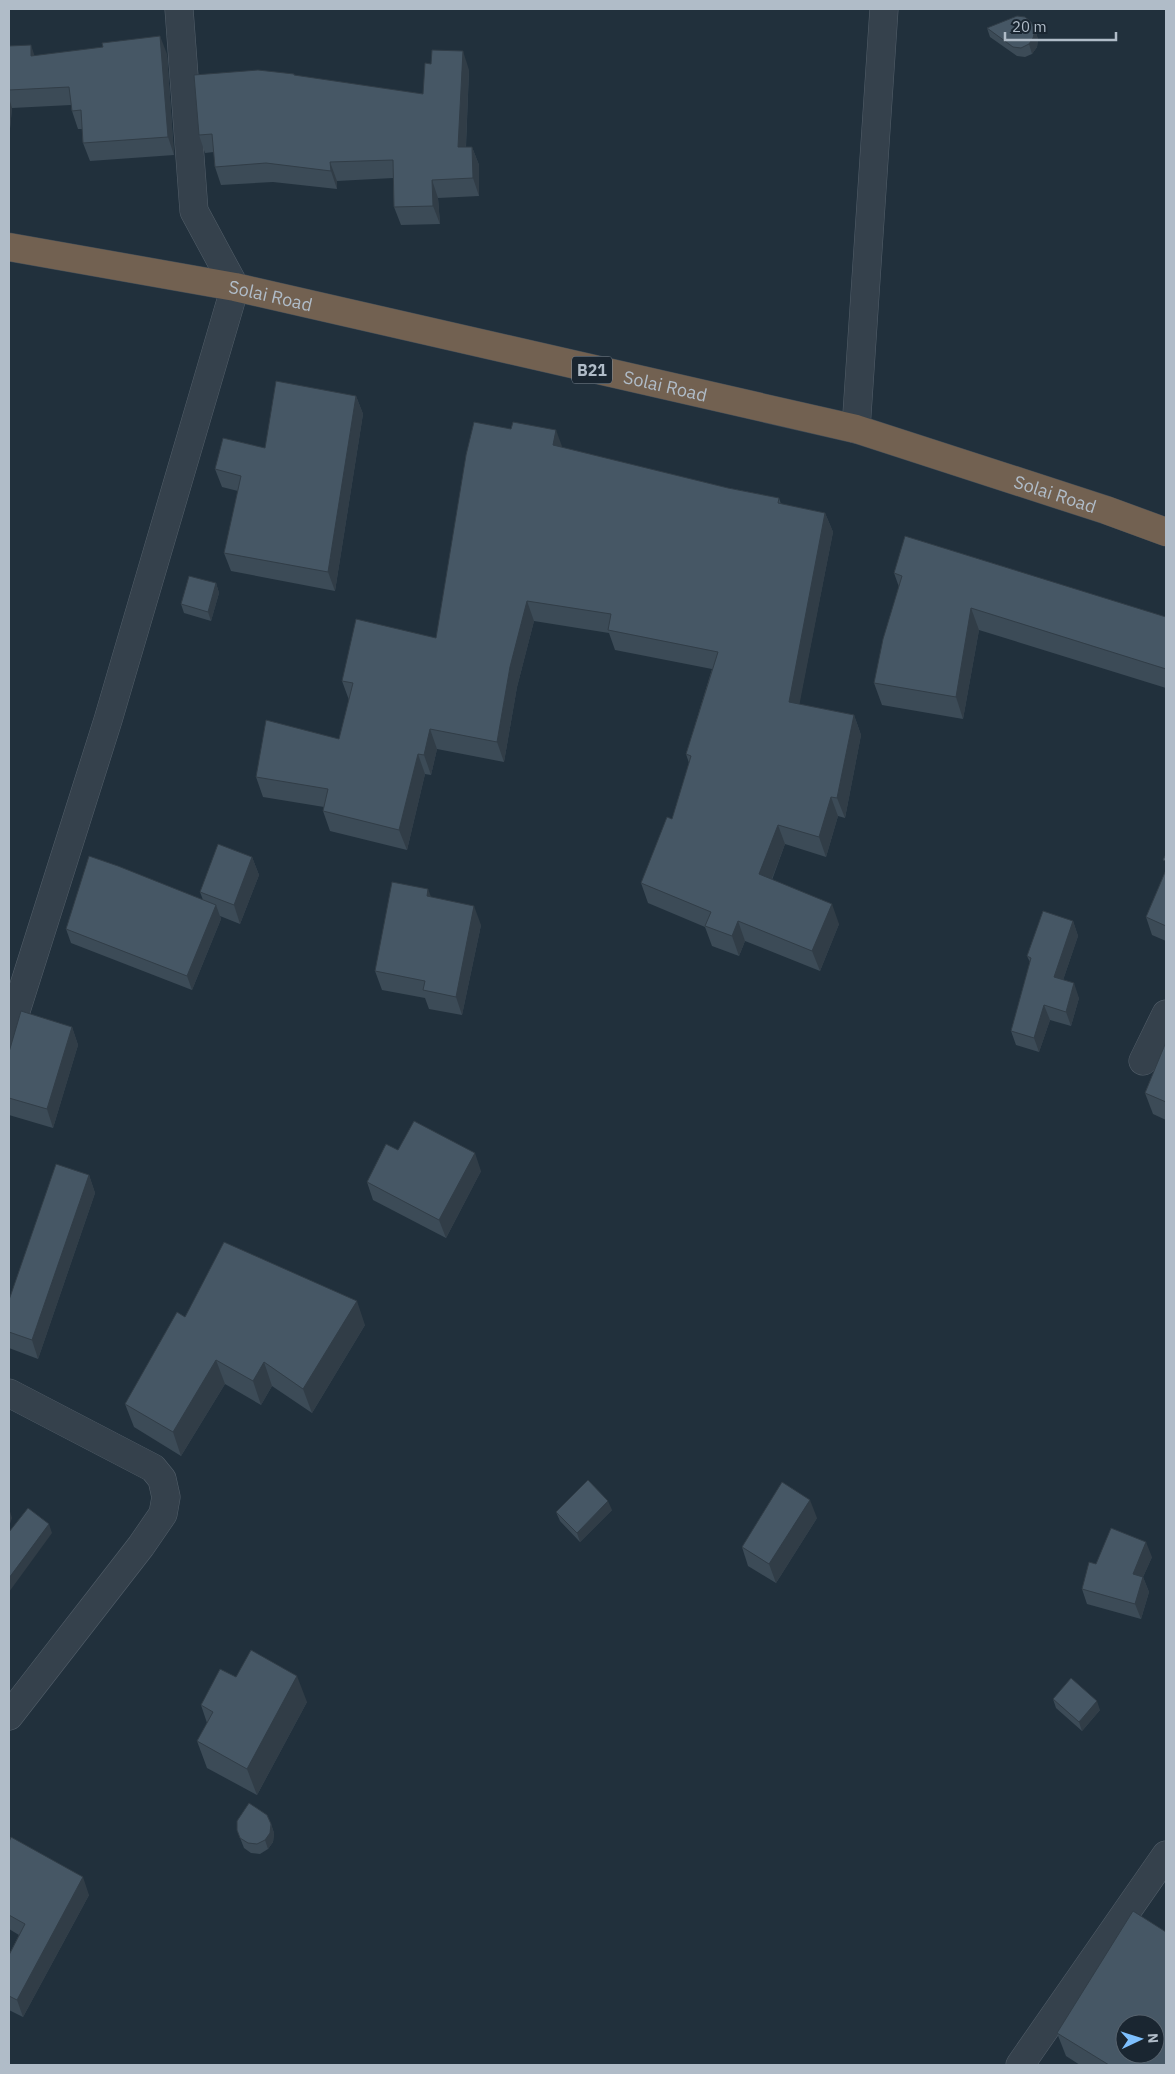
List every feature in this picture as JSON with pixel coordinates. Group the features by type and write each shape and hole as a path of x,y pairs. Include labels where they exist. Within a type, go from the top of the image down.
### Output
{"highway":[{"name":"Solai Road","path":"9,247 235,287 856,430 1106,510 1166,532"}],"street":[{"path":"9,1033 108,720 235,287 194,211 179,9"},
{"path":"856,430 884,9"},
{"path":"1143,1062 1166,1014"},
{"path":"9,1393 153,1468 162,1479 166,1497 163,1514 141,1546 9,1716"},
{"path":"1024,2063 1166,1855"}],"building":[{"path":"1017,16 1025,17 1031,22 1035,30 1029,44 1021,48 1013,47 987,28"},
{"path":"160,36 168,137 83,143 81,110 72,111 69,87 9,90 9,46 31,45 31,56 103,47 102,43"},
{"path":"432,50 463,51 458,147 472,147 473,178 432,180 433,206 394,207 393,160 330,162 331,171 266,163 215,167 212,134 199,135 194,75 258,70 423,94 425,63 431,64"},
{"path":"276,381 356,396 328,572 224,553 241,476 215,469 223,438 265,448"},
{"path":"474,422 511,429 513,422 556,430 553,445 728,488 779,498 778,503 825,513 789,702 854,715 837,798 831,797 819,837 778,825 759,874 832,904 812,951 738,921 732,936 705,926 711,912 641,883 667,817 672,819 691,756 686,754 718,652 608,630 611,614 527,601 510,667 497,742 430,729 424,755 418,754 399,830 323,811 328,789 256,777 266,720 339,739 353,683 342,681 356,619 436,638 466,455"},
{"path":"905,536 1166,617 1166,669 971,608 956,697 874,683 883,639 902,576 894,573"},
{"path":"189,576 216,583 208,612 181,604"},
{"path":"218,844 252,857 234,905 200,892"},
{"path":"89,856 216,905 187,976 66,929"},
{"path":"1166,870 1166,926 1146,917"},
{"path":"392,882 428,889 427,896 474,906 456,997 423,990 425,981 375,971"},
{"path":"1043,911 1073,921 1054,977 1074,983 1066,1012 1044,1005 1034,1038 1011,1031 1031,958 1027,956"},
{"path":"21,1011 72,1027 47,1109 9,1098 9,1052"},
{"path":"1166,1042 1166,1102 1145,1093"},
{"path":"414,1121 475,1153 439,1220 367,1182 386,1144 398,1150"},
{"path":"56,1164 89,1175 32,1340 9,1332 9,1300"},
{"path":"224,1242 357,1301 303,1389 264,1362 253,1381 216,1360 173,1432 125,1404 177,1312 185,1317"},
{"path":"588,1480 608,1501 577,1533 556,1512"},
{"path":"782,1482 810,1500 769,1564 742,1547"},
{"path":"28,1508 49,1524 9,1578 9,1532"},
{"path":"1111,1528 1146,1542 1133,1574 1143,1577 1135,1604 1082,1589 1089,1562 1096,1564"},
{"path":"251,1650 297,1676 247,1769 197,1741 213,1712 201,1705 220,1669 236,1677"},
{"path":"1071,1678 1097,1701 1079,1722 1053,1699"},
{"path":"249,1803 267,1815 271,1824 270,1833 265,1840 257,1844 248,1843 240,1838 237,1830 237,1821"},
{"path":"11,1837 83,1877 17,2000 9,1996 9,1955 25,1924 9,1915 9,1842"},
{"path":"1133,1911 1166,1932 1166,2065 1109,2065 1057,2033"}]}
